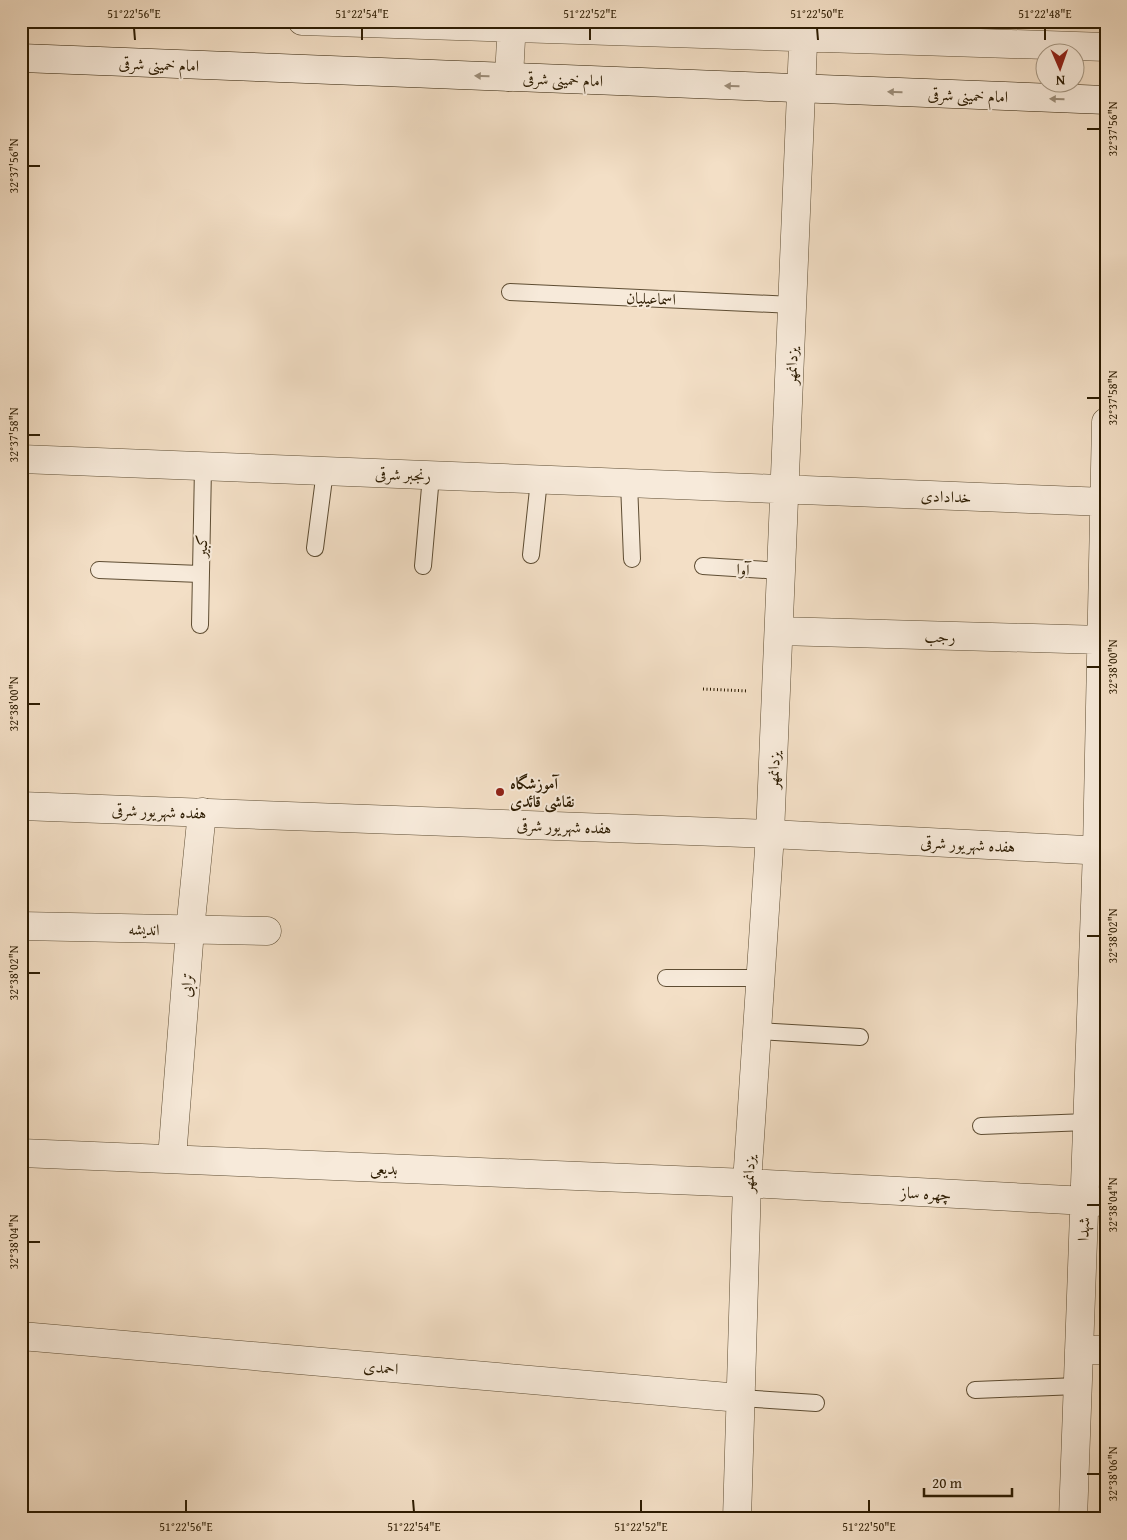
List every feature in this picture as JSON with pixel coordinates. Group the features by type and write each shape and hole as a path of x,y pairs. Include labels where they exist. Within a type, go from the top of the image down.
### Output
{"street":[{"path":"302,21 804,30 1106,47"},
{"path":"509,77 512,25"},
{"name":"یزدانمهر","path":"737,1519 747,1183 770,834 804,30"},
{"name":"امام خمینی شرقی","path":"21,58 1106,100"},
{"name":"شهدا","path":"1072,1519 1079,1350 1095,1202 1087,1122 1101,851 1106,422"},
{"name":"رنجبر شرقی","path":"21,459 786,489"},
{"name":"خدادادی","path":"786,489 1105,502"},
{"name":"رجب","path":"779,631 1102,640"},
{"name":"هفده شهریور شرقی","path":"21,806 770,834 1101,851"},
{"name":"ترابی","path":"172,1158 190,930 202,812"},
{"name":"اندیشه","path":"21,926 267,931"},
{"name":"بدیعی","path":"21,1153 747,1183"},
{"name":"چهره ساز","path":"747,1183 1095,1202"},
{"name":"احمدی","path":"21,1336 740,1398"},
{"path":"1079,1350 1106,1350"}],"lane":[{"name":"اسماعیلیان","path":"510,292 793,305"},
{"name":"کبیر","path":"200,626 204,466"},
{"path":"315,548 325,471"},
{"path":"423,566 431,476"},
{"path":"531,555 539,480"},
{"path":"629,483 632,559"},
{"name":"آوا","path":"703,566 782,571"},
{"path":"99,570 200,574"},
{"path":"666,978 761,978"},
{"path":"757,1031 860,1037"},
{"path":"981,1126 1087,1122"},
{"path":"975,1390 1077,1386"},
{"path":"740,1398 816,1403"}],"path":[{"path":"703,689 776,692"}],"place":[{"name":"آموزشگاه نقاشی قائدی","path":"500,792"}]}
